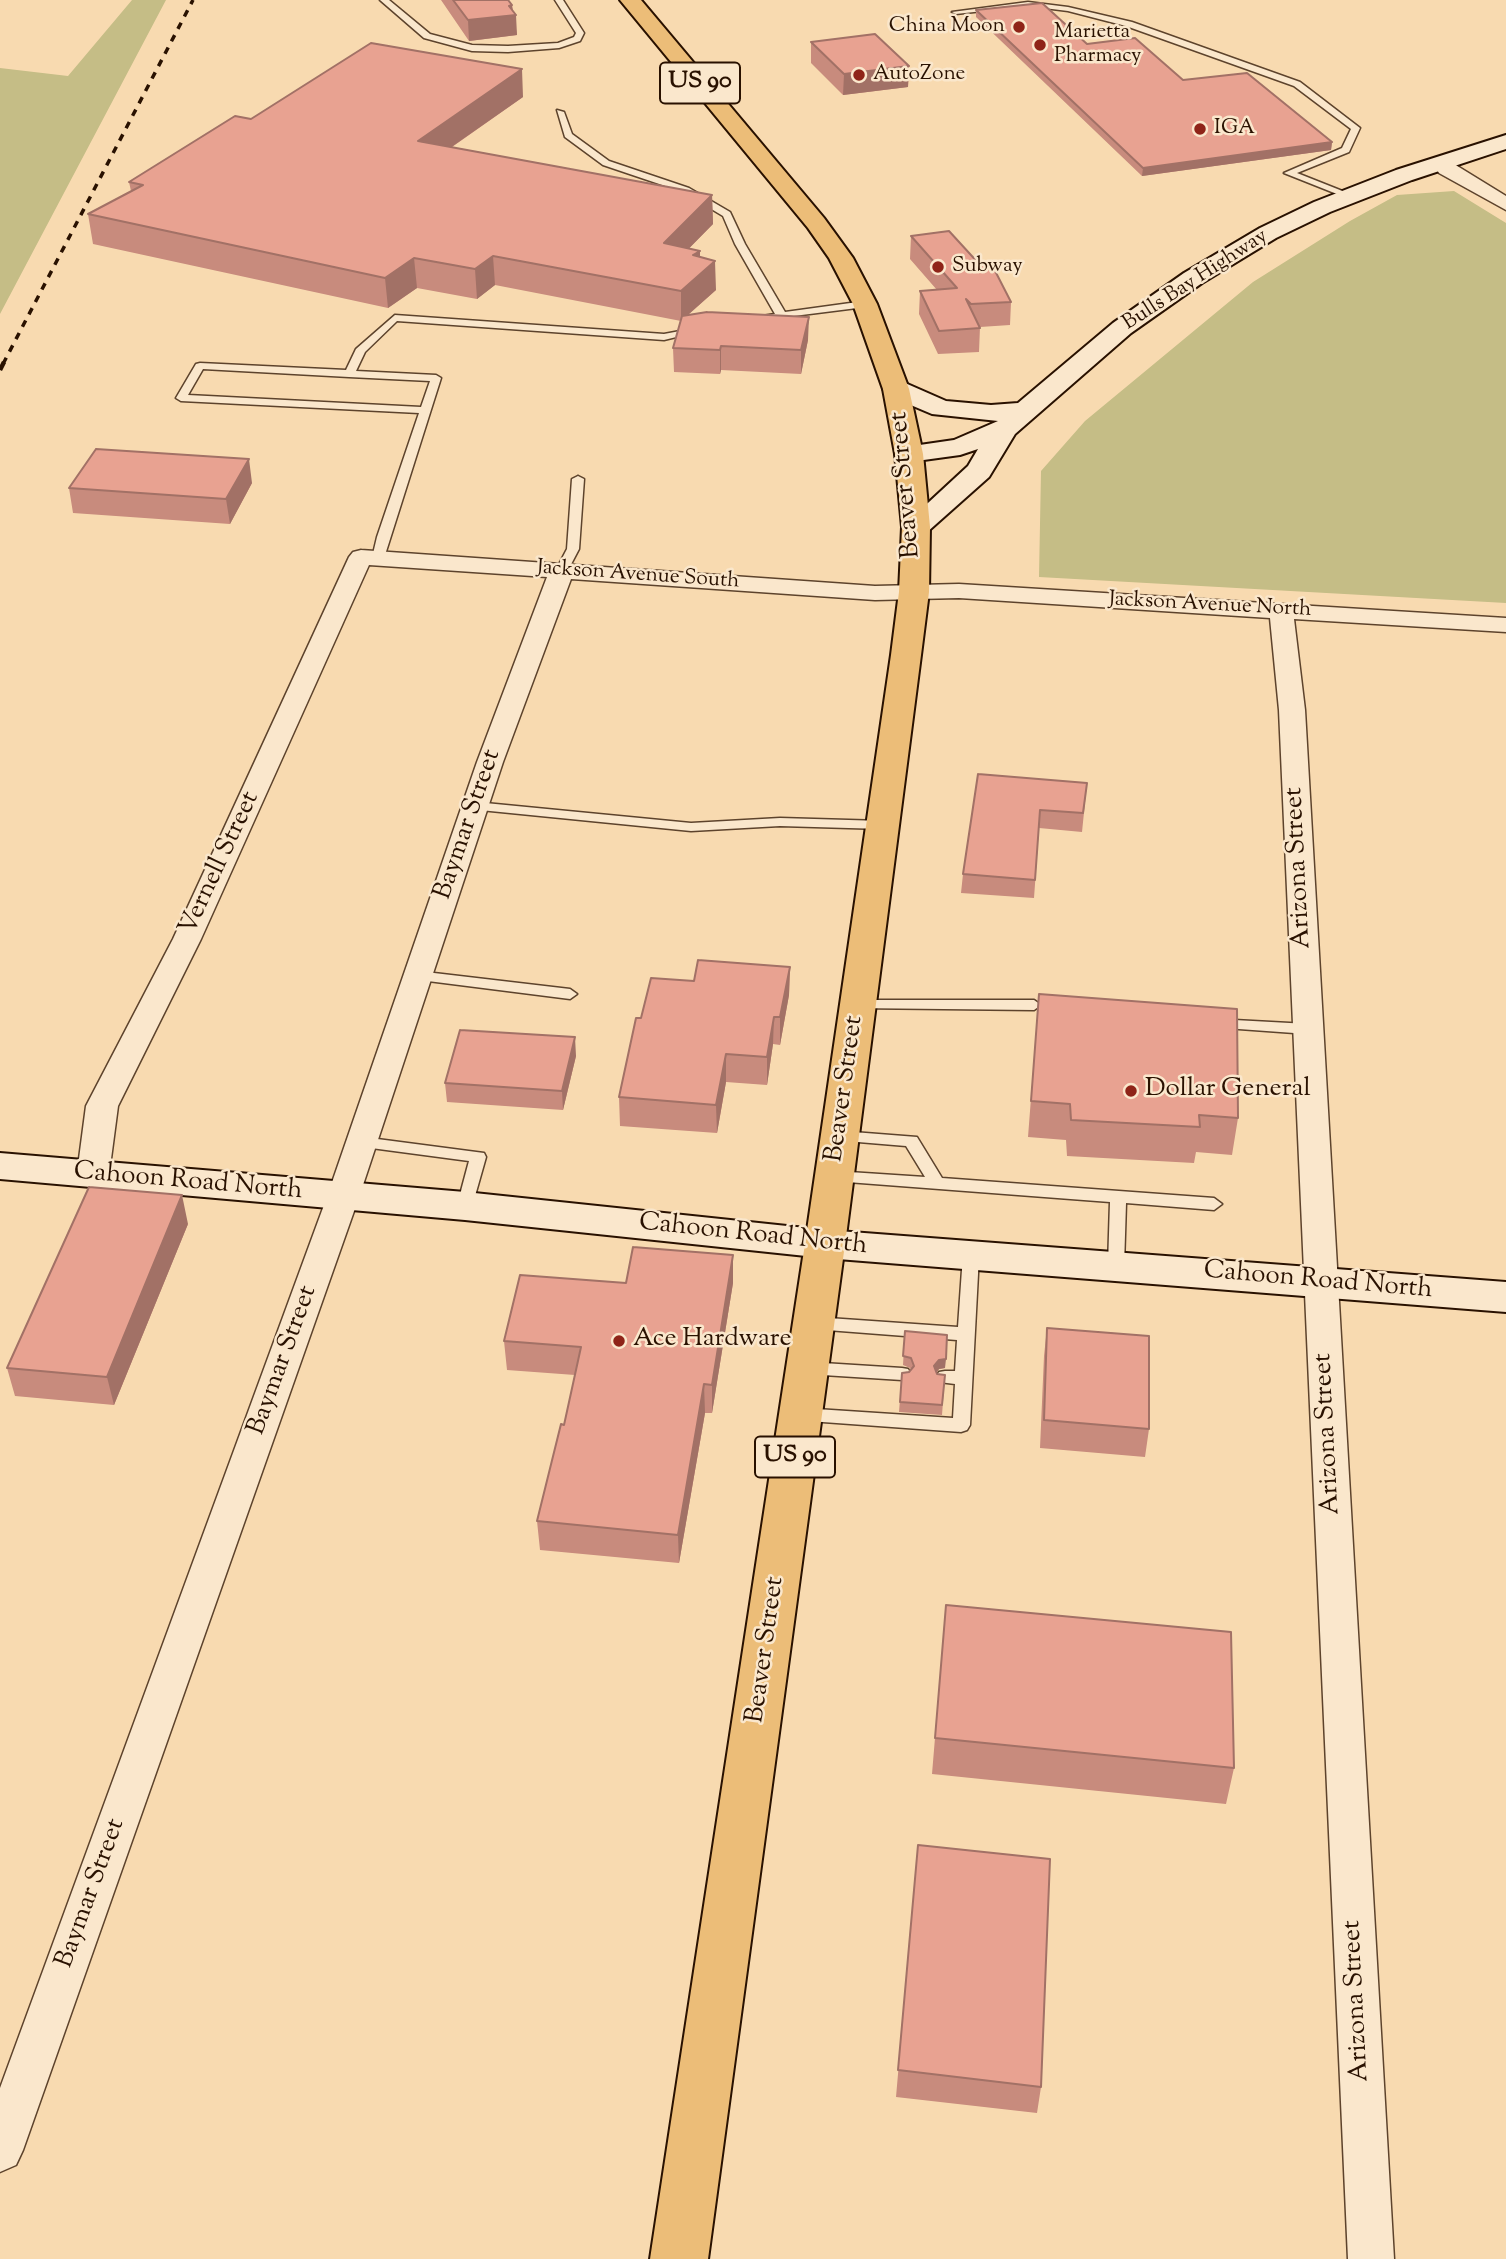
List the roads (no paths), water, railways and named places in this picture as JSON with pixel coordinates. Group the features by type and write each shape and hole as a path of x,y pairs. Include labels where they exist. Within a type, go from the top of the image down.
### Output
{"main road":[{"name":"Beaver Street","path":"630,0 816,223 841,258 865,304 896,389 909,454 916,527 914,592 883,825 679,2259"},
{"name":"Bulls Bay Highway","path":"909,454 960,447 1014,420 1122,328 1194,278 1268,233 1350,196 1441,162 1506,142"},
{"path":"896,389 941,408 991,413 1014,420 979,471 916,527"},
{"name":"Cahoon Road North","path":"0,1166 465,1206 825,1244 1506,1297"}],"street":[{"path":"1441,162 1446,169 1506,204"},
{"name":"Jackson Avenue South","path":"370,557 875,593 914,592"},
{"name":"Vernell Street","path":"93,1174 102,1106 187,939 370,557"},
{"name":"Baymar Street","path":"0,2150 343,1197 475,806 562,570"},
{"name":"Jackson Avenue North","path":"914,592 959,591 1506,625"},
{"name":"Arizona Street","path":"1281,610 1292,710 1371,2259"}],"lane":[{"path":"384,0 427,36 472,48 508,48 559,45 577,39 580,33 559,0"},
{"path":"956,12 1028,4 1068,9 1129,24 1297,84 1356,128 1346,150 1289,173 1350,196"},
{"path":"560,112 568,135 606,163 686,190 727,214 740,244 782,316"},
{"path":"750,321 865,304"},
{"path":"349,374 360,351 395,318 664,337 713,328"},
{"path":"370,557 383,537 436,378 200,366 181,397 425,410"},
{"path":"562,570 573,549 578,479"},
{"path":"475,806 691,827 780,822 883,825"},
{"path":"417,976 570,993"},
{"path":"858,1005 1034,1005"},
{"path":"1203,1023 1308,1029"},
{"path":"837,1156 911,1141 937,1183"},
{"path":"362,1142 478,1157 465,1206"},
{"path":"837,1156 937,1183 1214,1204"},
{"path":"1116,1266 1118,1198"},
{"path":"801,1415 961,1425 971,1255"},
{"path":"813,1323 965,1334"},
{"path":"807,1368 902,1374"},
{"path":"945,1377 963,1378"}],"railway":[{"path":"3,364 193,0"},
{"path":"0,370 3,364"}],"place":[{"name":"China Moon","path":"1019,27"},
{"name":"Marietta Pharmacy","path":"1040,45"},
{"name":"AutoZone","path":"859,75"},
{"name":"IGA","path":"1200,129"},
{"name":"Subway","path":"938,267"},
{"name":"Dollar General","path":"1131,1091"},
{"name":"Ace Hardware","path":"619,1341"}]}
